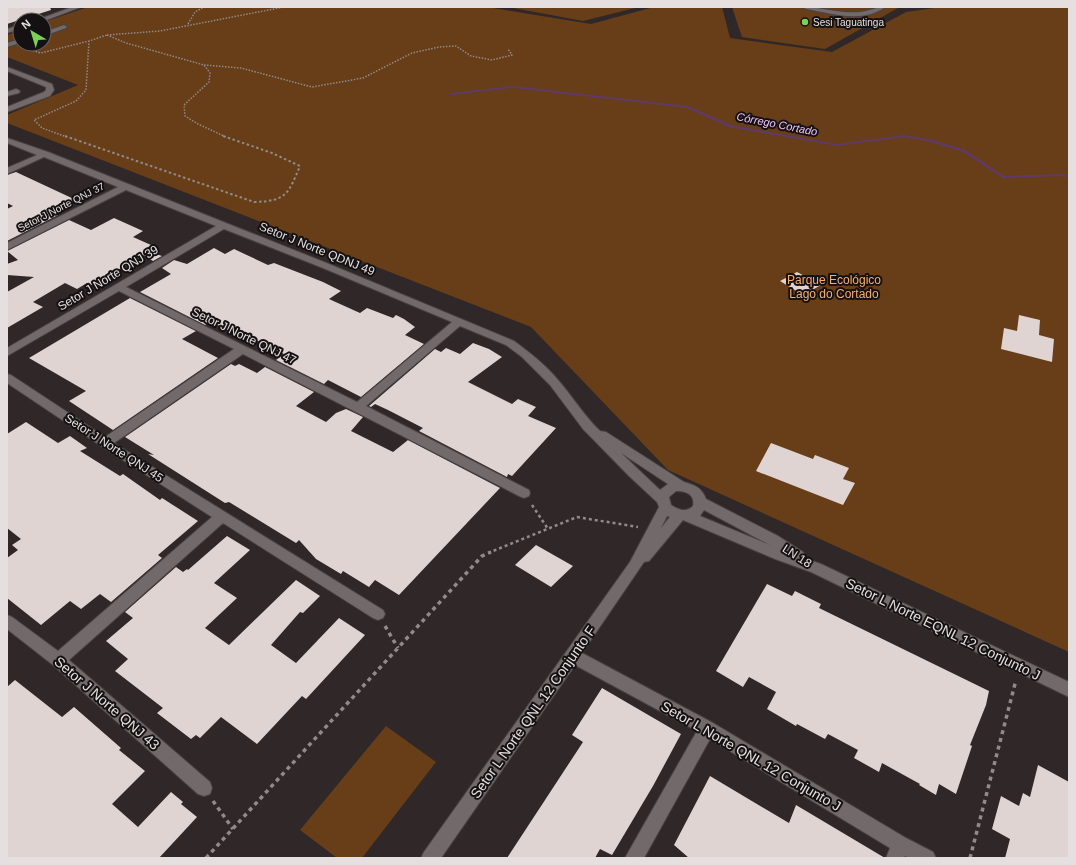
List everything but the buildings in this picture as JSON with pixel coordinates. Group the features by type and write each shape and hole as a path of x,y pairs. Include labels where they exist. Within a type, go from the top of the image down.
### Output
{"street":[{"path":"52,16 78,7"},
{"path":"806,7 850,14 862,14 882,7"},
{"path":"52,31 64,27"},
{"path":"7,69 42,82 49,86 50,90 47,94 7,110"},
{"path":"7,94 16,91"},
{"name":"Setor J Norte QDNJ 49","path":"7,140 460,321 510,343 526,355 554,382 587,426"},
{"path":"7,171 44,154"},
{"name":"Setor J Norte QNJ 37","path":"7,246 125,187"},
{"name":"Setor J Norte QNJ 39","path":"7,353 222,226"},
{"name":"Setor J Norte QNJ 47","path":"118,288 358,407 524,493"},
{"path":"358,407 460,321"},
{"path":"105,443 242,349"},
{"name":"Setor J Norte QNJ 45","path":"7,378 105,443 378,614"},
{"path":"587,426 681,486"},
{"path":"587,426 663,503 671,512 682,515 693,513 699,508 701,502 699,496 689,487 681,486 668,489 663,493 663,503 654,530 635,566"},
{"name":"LN 18","path":"701,502 773,540 816,568"},
{"path":"635,566 659,542 682,515"},
{"name":"LN 18","path":"682,515 816,568"},
{"path":"58,660 222,516"},
{"name":"Setor L Norte QNL 12 Conjunto F","path":"430,858 635,566"},
{"name":"Setor L Norte EQNL 12 Conjunto J","path":"816,568 1069,690"},
{"name":"Setor J Norte QNJ 43","path":"7,621 58,660 204,788"},
{"name":"Setor L Norte QNL 12 Conjunto J","path":"573,656 707,728 897,851 927,858"},
{"path":"634,858 707,728"}],"path":[{"path":"187,25 195,12 204,7"},
{"path":"52,50 107,35 160,31 284,7"},
{"path":"107,35 126,43 204,65 241,68 312,87 363,78 412,53 439,46 456,46 471,56 492,60 512,55 508,49"},
{"path":"89,41 86,90 76,101 34,120 42,128 254,202 273,202 288,194 300,166 284,157 199,127 185,116 184,105 209,82 210,73 204,65"},
{"path":"524,493 548,530"},
{"path":"206,858 482,556 577,517 654,530"},
{"path":"378,614 398,648"},
{"path":"970,858 1020,666"},
{"path":"204,788 233,829"}],"green space":[{"name":"Parque Ecológico Lago do Cortado","path":"88,7 495,7 493,8 591,24 654,7 722,7 730,38 832,52 906,12 941,7 1069,7 1069,652 668,470 531,327 7,123 7,115 78,85 7,57 7,35 12,33 12,52 52,52 52,19"},
{"path":"508,7 639,7 583,21"},
{"name":"Sesi Taguatinga","path":"732,7 904,7 898,8 825,49 742,37"},
{"path":"386,726 436,762 362,858 337,858 300,830"}],"waterway":[{"name":"Córrego Cortado","path":"451,94 513,87 688,107 730,126 837,145 904,136 932,141 964,151 1003,177 1063,175 1069,177"}],"place":[{"name":"Sesi Taguatinga","path":"805,22"}]}
